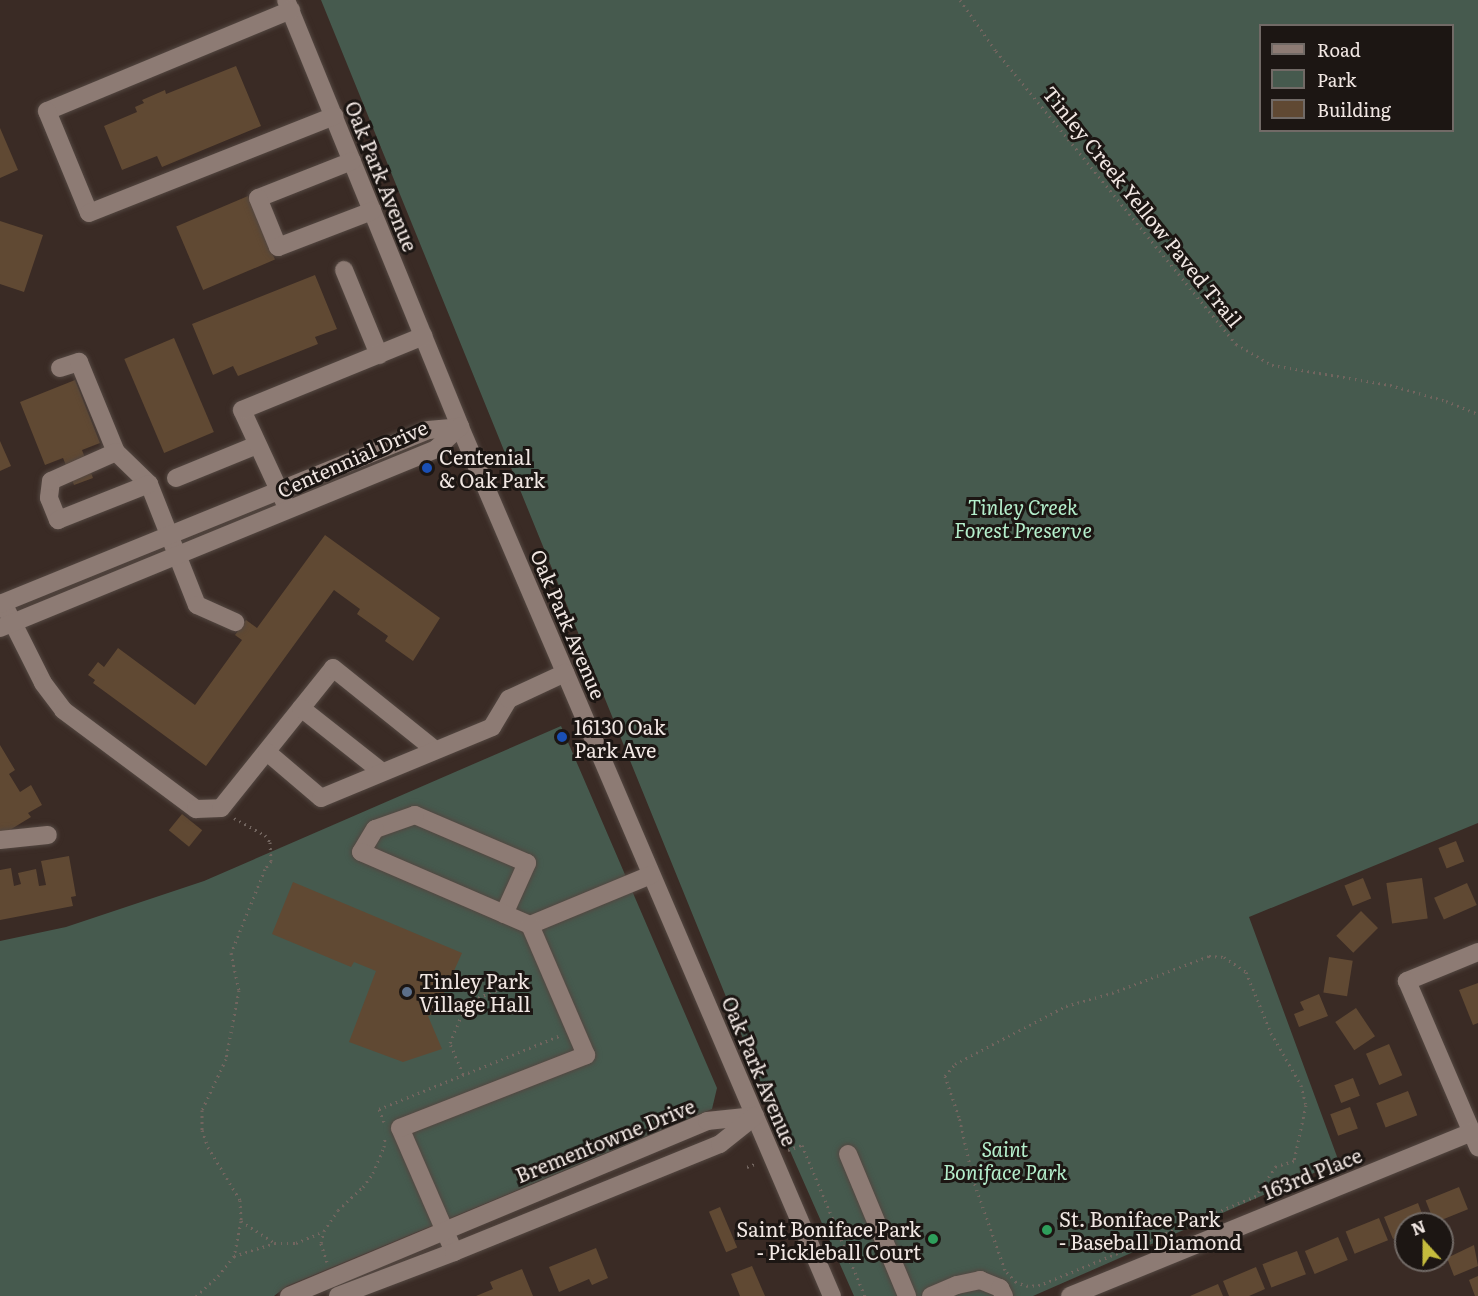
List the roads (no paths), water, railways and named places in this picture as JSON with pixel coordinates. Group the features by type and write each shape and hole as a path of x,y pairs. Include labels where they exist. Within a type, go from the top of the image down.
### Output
{"street":[{"name":"Oak Park Avenue","path":"289,5 460,427 832,1296"},
{"path":"289,5 47,111 89,213 334,116"},
{"path":"352,161 258,198 278,247 372,211"},
{"path":"344,270 379,354"},
{"path":"288,510 242,410 423,336"},
{"path":"60,368 79,362 116,452 149,484 197,605 235,622"},
{"name":"Centennial Drive","path":"1,604 428,430 460,427"},
{"name":"Centennial Drive","path":"6,625 436,450 460,427"},
{"path":"176,478 257,445"},
{"path":"116,452 51,481 49,498 58,520 149,484"},
{"path":"1,604 6,625 63,710 196,809 221,807 267,753 333,668 435,750"},
{"path":"267,753 321,798 492,727 509,699 565,673"},
{"path":"302,708 382,772"},
{"path":"454,1252 400,1128 586,1055 530,925 504,914 494,909 361,852 375,829 415,815 516,858 526,863 504,914"},
{"path":"0,840 48,835"},
{"path":"530,925 651,875"},
{"path":"1475,1139 1407,981 1478,952"},
{"path":"338,1273 343,1294 454,1252 720,1144 755,1116"},
{"name":"Brementowne Drive","path":"289,1296 338,1273 707,1121 755,1116"},
{"name":"163rd Place","path":"1070,1296 1475,1139"},
{"path":"848,1154 906,1296"},
{"path":"931,1296 957,1285 980,1280 1000,1288 1004,1296"}],"place":[{"name":"Centenial & Oak Park","path":"427,468"},
{"name":"16130 Oak Park Ave","path":"562,737"},
{"name":"Tinley Park Village Hall","path":"407,992"},
{"name":"St. Boniface Park - Baseball Diamond","path":"1047,1230"},
{"name":"Saint Boniface Park - Pickleball Court","path":"933,1239"}],"park label":[{"name":"Tinley Creek Forest Preserve","path":"1023,518"},
{"name":"Saint Boniface Park","path":"1005,1160"}]}
